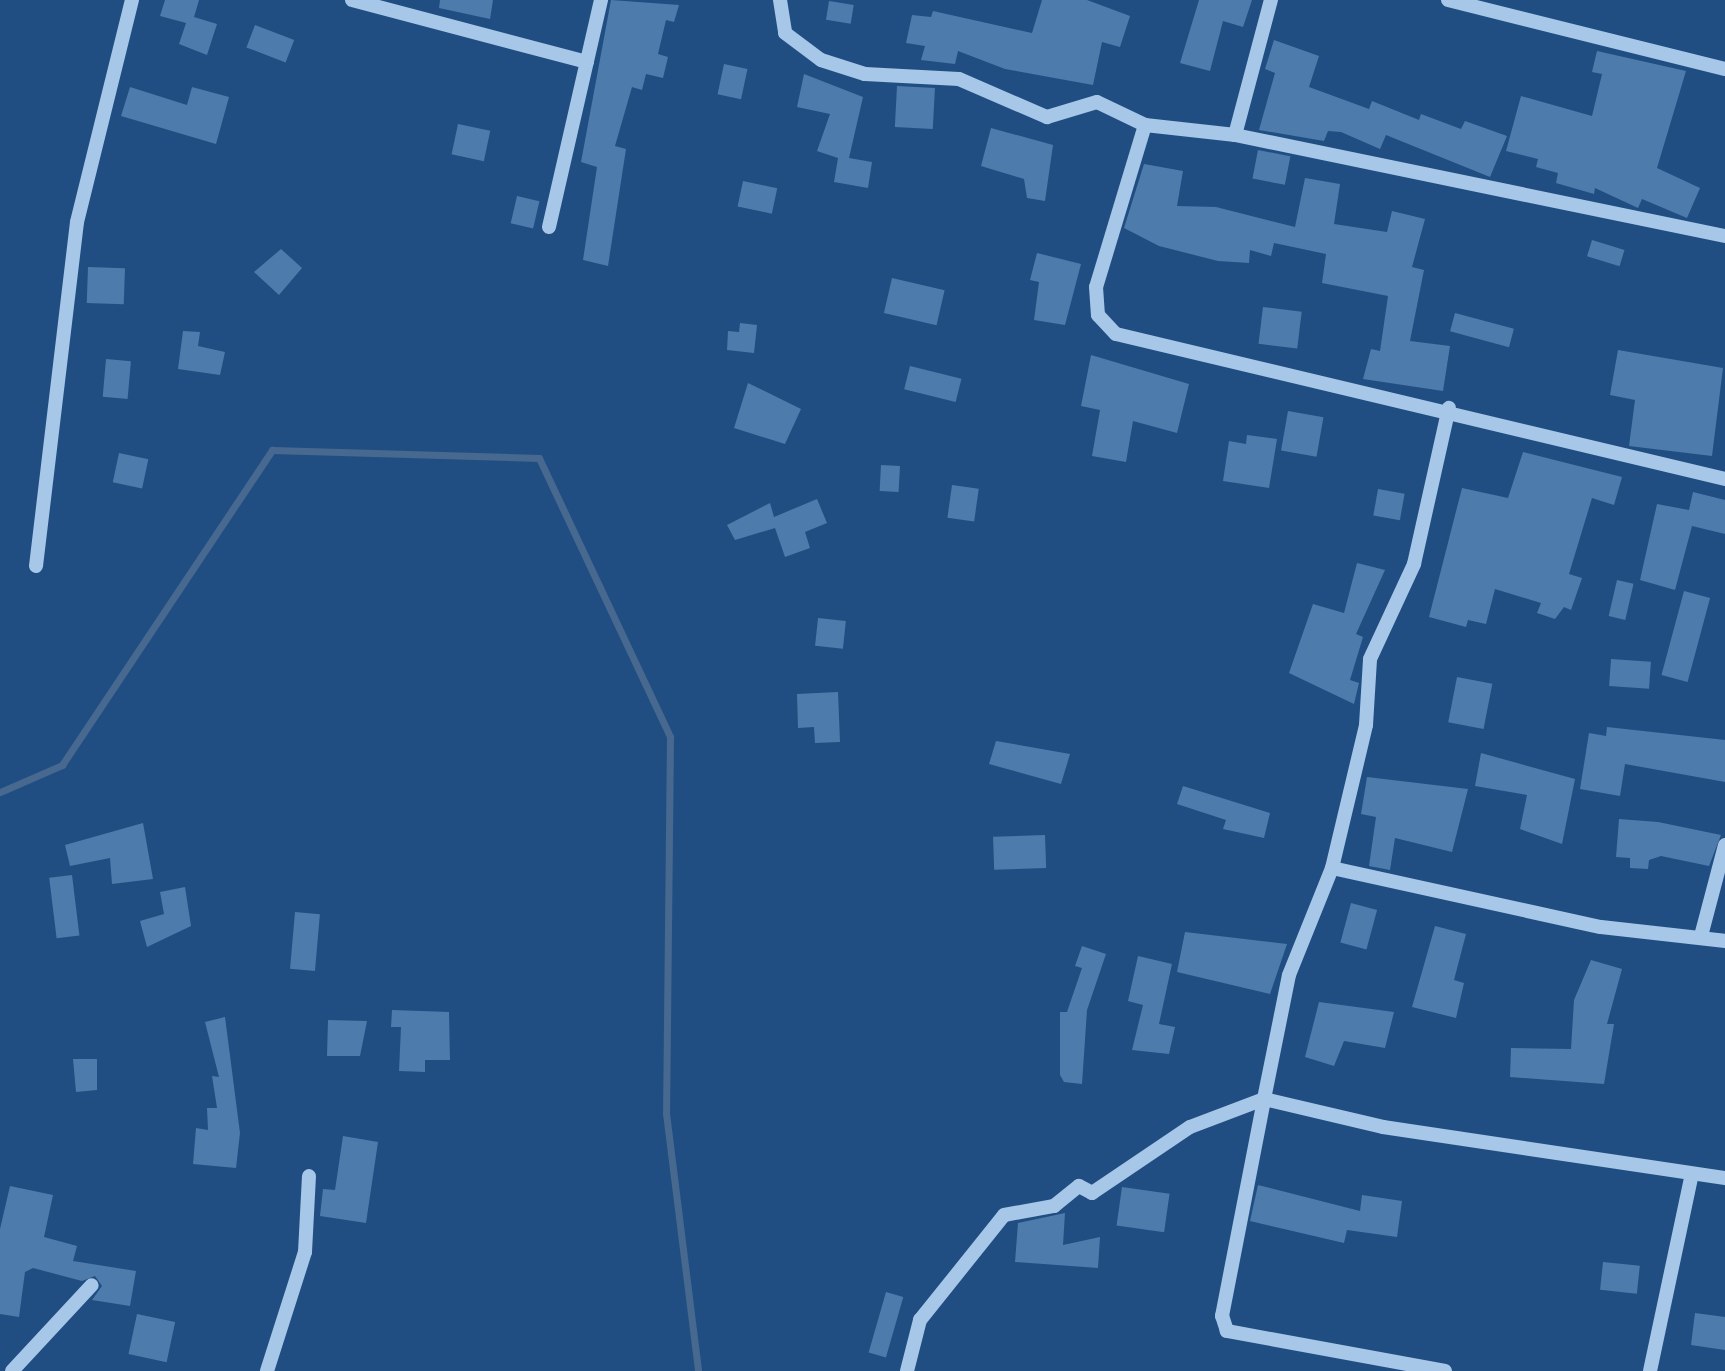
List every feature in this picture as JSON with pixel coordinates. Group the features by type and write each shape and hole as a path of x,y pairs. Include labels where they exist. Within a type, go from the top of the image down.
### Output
{"street":[{"path":"36,566 77,222 132,0"},
{"path":"352,0 587,62"},
{"path":"549,227 601,0"},
{"path":"780,0 785,33 821,60 865,74 959,79 1047,117 1097,102 1145,125 1235,135 1725,236"},
{"path":"1235,135 1271,0"},
{"path":"1448,0 1725,69"},
{"path":"1145,125 1096,287 1098,315 1116,334 1449,408 1725,479"},
{"path":"1445,1371 1227,1331 1222,1316 1289,975 1332,868 1366,725 1370,659 1414,564 1449,408"},
{"path":"1701,936 1725,845"},
{"path":"1332,868 1601,927 1725,941"},
{"path":"907,1371 920,1320 1004,1215 1054,1206 1079,1186 1092,1193 1190,1127 1264,1099 1383,1127 1725,1178"},
{"path":"1650,1371 1692,1174"},
{"path":"267,1371 305,1252 309,1176"},
{"path":"12,1371 92,1285"}],"building":[{"path":"165,0 199,0 194,17 217,24 207,55 179,44 186,23 160,16"},
{"path":"440,0 493,0 490,19 439,8"},
{"path":"611,0 679,5 674,22 666,20 658,54 668,57 663,78 646,74 642,90 632,87 615,146 626,149 608,266 583,260 597,167 581,162"},
{"path":"1042,0 1087,0 1130,16 1120,47 1102,42 1093,85 1005,69 958,51 955,64 921,60 925,46 906,43 912,15 931,17 933,11 1032,33"},
{"path":"1199,0 1252,0 1243,27 1223,21 1210,71 1180,63"},
{"path":"829,1 854,5 851,24 826,20"},
{"path":"255,25 294,40 286,62 246,47"},
{"path":"1274,40 1319,56 1309,87 1369,109 1372,101 1419,120 1421,114 1461,129 1465,121 1507,136 1490,177 1386,135 1380,149 1341,132 1328,131 1324,141 1259,130 1275,73 1265,69"},
{"path":"1597,51 1686,71 1657,168 1700,188 1687,218 1642,199 1638,208 1595,188 1594,194 1556,183 1558,173 1536,167 1538,159 1506,151 1521,96 1592,116 1602,74 1592,72"},
{"path":"724,64 747,69 741,99 718,94"},
{"path":"804,74 863,97 849,158 872,162 868,188 834,182 838,158 817,151 830,114 797,107"},
{"path":"897,86 935,88 933,129 895,127"},
{"path":"130,87 187,105 192,87 229,97 216,144 121,116"},
{"path":"458,124 490,131 484,161 452,154"},
{"path":"991,128 1053,145 1045,201 1027,198 1024,179 981,166"},
{"path":"1258,150 1290,156 1285,185 1252,178"},
{"path":"1144,164 1183,171 1177,206 1216,207 1295,227 1305,178 1340,184 1334,224 1387,232 1392,211 1425,219 1412,267 1424,270 1410,341 1450,346 1443,391 1363,379 1371,349 1380,351 1388,296 1322,283 1326,254 1274,243 1271,256 1250,250 1249,263 1218,261 1159,246 1124,228"},
{"path":"743,181 777,188 772,214 738,206"},
{"path":"517,196 539,201 533,228 511,223"},
{"path":"1592,240 1625,250 1620,266 1587,256"},
{"path":"281,249 302,268 279,295 254,272"},
{"path":"1037,253 1081,264 1065,325 1034,320 1039,282 1030,280"},
{"path":"88,267 125,268 124,304 87,303"},
{"path":"892,278 945,290 937,325 884,313"},
{"path":"1263,307 1302,312 1297,348 1258,344"},
{"path":"1455,313 1514,329 1509,347 1450,331"},
{"path":"740,323 757,325 754,353 727,350 728,331 739,332"},
{"path":"183,331 200,332 198,346 225,352 220,375 178,369"},
{"path":"1618,350 1723,368 1712,456 1629,446 1635,400 1610,395"},
{"path":"1091,355 1189,384 1177,433 1133,421 1126,462 1092,456 1100,410 1081,406"},
{"path":"106,359 131,361 128,399 103,397"},
{"path":"910,366 961,379 956,402 904,389"},
{"path":"748,383 801,409 785,444 734,428"},
{"path":"1288,411 1323,417 1317,457 1281,450"},
{"path":"1247,435 1277,439 1269,488 1223,481 1229,441 1246,444"},
{"path":"1523,452 1622,477 1614,505 1592,498 1569,574 1582,578 1571,610 1564,607 1555,619 1537,613 1541,603 1495,589 1486,624 1468,620 1466,627 1429,617 1462,488 1508,498"},
{"path":"119,453 148,459 142,489 113,482"},
{"path":"881,465 900,466 899,492 880,491"},
{"path":"952,485 979,489 974,521 947,518"},
{"path":"1378,489 1405,494 1400,520 1373,516"},
{"path":"1693,492 1725,500 1725,534 1692,526 1675,590 1640,580 1657,504 1689,510"},
{"path":"817,499 827,523 805,532 810,548 785,557 775,528 735,540 727,525 770,503 774,517"},
{"path":"1357,563 1385,570 1356,634 1363,637 1350,680 1359,683 1354,704 1289,673 1313,604 1344,613"},
{"path":"1617,580 1634,584 1625,620 1609,616"},
{"path":"1684,591 1710,598 1688,682 1661,675"},
{"path":"818,618 846,621 843,649 815,646"},
{"path":"1611,659 1651,662 1649,689 1609,686"},
{"path":"1457,677 1492,684 1484,729 1448,722"},
{"path":"838,692 840,742 815,743 814,727 798,728 797,694"},
{"path":"1607,727 1725,740 1725,782 1625,764 1620,796 1580,789 1589,733 1606,736"},
{"path":"996,741 1070,754 1061,784 989,764"},
{"path":"1481,753 1575,779 1562,844 1520,829 1527,795 1475,786"},
{"path":"1367,777 1468,789 1452,852 1395,838 1390,870 1369,866 1376,817 1361,814"},
{"path":"1183,786 1270,813 1264,838 1223,829 1226,820 1177,804"},
{"path":"1619,819 1658,822 1721,835 1709,866 1661,856 1649,860 1648,869 1630,868 1630,858 1616,857"},
{"path":"143,823 153,879 112,884 110,858 70,866 65,845"},
{"path":"1045,835 1046,868 994,870 993,837"},
{"path":"72,875 79,936 57,938 49,878"},
{"path":"185,887 191,926 147,947 140,921 164,914 160,892"},
{"path":"1351,903 1377,910 1366,950 1340,943"},
{"path":"295,912 320,914 315,971 290,969"},
{"path":"1435,926 1466,934 1454,980 1464,983 1456,1018 1412,1007"},
{"path":"1185,932 1287,944 1270,994 1177,972"},
{"path":"1082,946 1106,954 1087,1010 1082,1084 1064,1082 1060,1075 1060,1012 1067,1012 1082,968 1075,966"},
{"path":"1138,956 1172,964 1159,1024 1175,1027 1169,1054 1132,1050 1143,1005 1128,1001"},
{"path":"1591,960 1622,969 1607,1024 1614,1024 1604,1084 1510,1077 1511,1048 1571,1049 1574,1000"},
{"path":"1319,1002 1394,1012 1385,1048 1344,1041 1334,1066 1305,1057"},
{"path":"392,1010 449,1012 450,1060 425,1060 425,1072 399,1071 401,1027 391,1027"},
{"path":"225,1017 240,1133 236,1168 193,1164 196,1128 208,1130 207,1108 217,1108 212,1076 219,1077 205,1022"},
{"path":"328,1020 367,1021 360,1056 327,1056"},
{"path":"73,1059 97,1059 97,1090 76,1092"},
{"path":"343,1136 378,1142 366,1223 320,1216 323,1189 335,1190"},
{"path":"1258,1185 1360,1211 1362,1195 1402,1201 1397,1237 1347,1230 1344,1243 1250,1221"},
{"path":"10,1186 53,1195 44,1237 77,1246 73,1261 136,1271 130,1306 92,1300 102,1286 95,1276 82,1281 33,1268 25,1272 19,1317 0,1314 0,1229"},
{"path":"1122,1187 1170,1194 1164,1232 1117,1226"},
{"path":"1065,1213 1063,1245 1100,1237 1098,1268 1015,1262 1018,1223"},
{"path":"1603,1262 1640,1266 1637,1294 1600,1290"},
{"path":"886,1292 903,1297 886,1358 869,1353"},
{"path":"1695,1313 1725,1317 1725,1350 1691,1345"},
{"path":"137,1314 175,1322 167,1362 128,1354"}],"waterway":[{"path":"0,792 62,765 272,450 539,458 670,737 666,1113 698,1371"}]}
